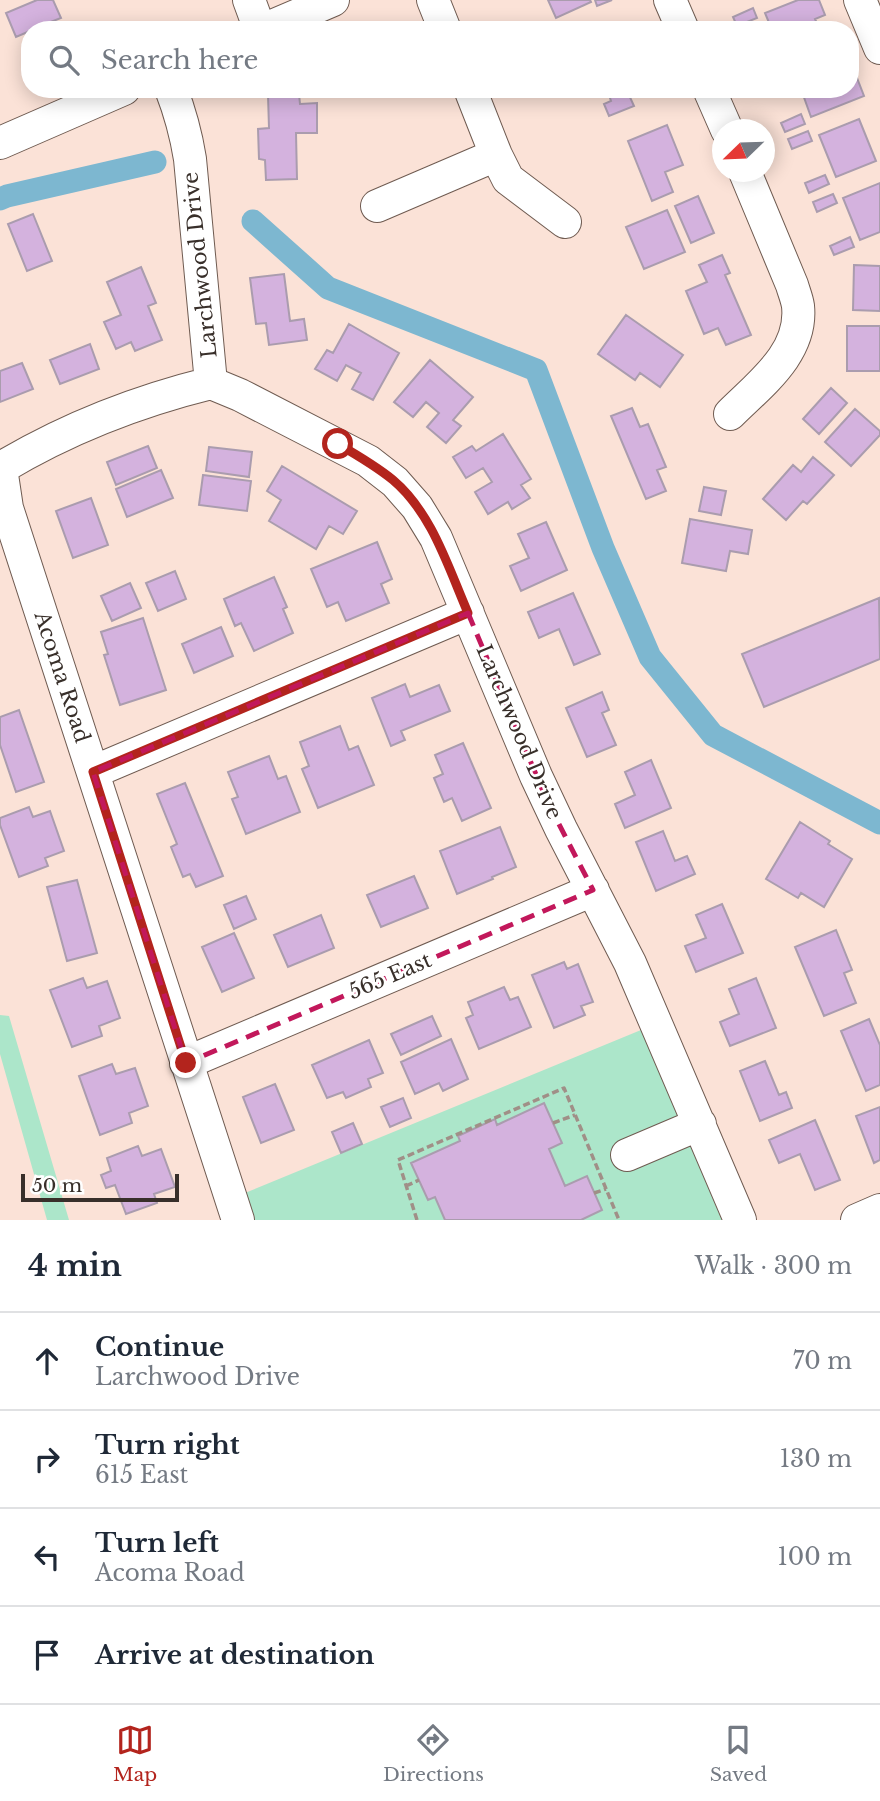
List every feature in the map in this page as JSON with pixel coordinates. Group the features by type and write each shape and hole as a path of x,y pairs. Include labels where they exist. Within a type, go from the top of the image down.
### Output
{"street":[{"path":"249,0 258,21"},
{"path":"283,21 333,0"},
{"path":"433,0 441,21"},
{"path":"670,0 679,21"},
{"path":"860,0 880,48"},
{"path":"0,143 103,98"},
{"name":"Larchwood Drive","path":"175,98 188,147 211,383 240,395 368,461 395,482 417,507 436,538 540,785 635,974 740,1220"},
{"path":"474,98 508,179 565,222"},
{"path":"713,98 722,119"},
{"path":"377,206 496,155"},
{"path":"730,414 779,365 792,345 798,325 798,304 792,285 749,182"},
{"name":"Acoma Road","path":"211,383 140,403 34,448 1,468 7,508 238,1220"},
{"path":"93,772 468,613"},
{"name":"565 East","path":"186,1063 593,890"},
{"path":"627,1155 700,1124"},
{"path":"857,1220 880,1210"}],"path":[{"path":"417,1220 398,1160 564,1088 619,1220"},
{"path":"533,1101 537,1107"},
{"path":"553,1123 575,1115"},
{"path":"406,1186 418,1180"},
{"path":"594,1193 606,1189"}],"highlighted area":[{"path":"468,613 548,803 593,890 186,1063 93,772"}],"green space":[{"path":"0,1015 9,1016 69,1220 47,1220 0,1054"},
{"path":"641,1030 722,1220 254,1220 245,1193"}],"building":[{"path":"37,0 53,0 61,18 53,21 21,21 21,35 16,37 6,13"},
{"path":"548,0 590,0 591,2 556,18"},
{"path":"595,0 612,0 597,6"},
{"path":"798,0 819,0 825,15 815,19 816,21 768,21 765,13"},
{"path":"753,8 757,18 735,21 733,17"},
{"path":"859,83 864,96 859,98"},
{"path":"268,98 299,98 300,104 317,103 317,133 296,133 297,179 266,180 265,160 259,159 258,129 269,128"},
{"path":"610,98 630,98 634,106 609,116 604,104 611,101"},
{"path":"804,98 859,98 811,117"},
{"path":"801,114 805,124 785,132 781,123"},
{"path":"859,119 876,161 836,177 819,135"},
{"path":"667,125 683,165 665,172 673,192 652,201 628,141"},
{"path":"808,131 812,141 792,149 788,139"},
{"path":"825,175 829,184 809,193 805,183"},
{"path":"880,183 880,232 860,240 843,198"},
{"path":"833,194 837,203 817,212 813,202"},
{"path":"698,196 714,233 691,243 675,206"},
{"path":"667,210 685,252 644,269 626,227"},
{"path":"33,214 52,261 27,271 8,224"},
{"path":"850,237 854,247 834,255 830,246"},
{"path":"722,255 730,273 725,275 751,335 726,345 718,328 704,334 686,291 707,282 699,265"},
{"path":"854,265 880,266 880,311 853,310"},
{"path":"141,267 156,303 148,306 162,340 135,351 131,342 116,349 104,322 121,315 107,282"},
{"path":"284,274 290,321 304,319 307,340 269,345 266,323 256,324 250,278"},
{"path":"626,315 683,355 660,387 640,373 635,380 598,354"},
{"path":"349,324 399,353 373,400 352,389 361,373 346,365 337,381 315,369 327,350 333,353"},
{"path":"847,326 880,326 880,371 847,371"},
{"path":"90,344 99,369 60,384 50,360"},
{"path":"430,360 473,397 453,420 461,426 446,443 427,427 439,413 426,402 413,417 394,402"},
{"path":"22,363 33,389 0,402 0,371"},
{"path":"831,388 847,403 819,434 803,419"},
{"path":"632,408 640,427 648,424 666,467 657,470 666,491 646,499 611,416"},
{"path":"855,409 880,431 880,435 851,466 825,442"},
{"path":"503,434 531,479 521,485 530,498 512,509 508,502 488,514 475,492 492,482 483,468 466,478 453,457 472,446 476,451"},
{"path":"148,446 157,468 116,485 107,462"},
{"path":"209,447 252,452 249,477 206,471"},
{"path":"813,457 834,475 807,504 803,501 786,520 763,499 793,465 801,472"},
{"path":"282,466 357,511 343,534 329,526 316,549 269,521 281,500 267,491"},
{"path":"161,470 173,498 127,517 116,489"},
{"path":"203,475 251,481 247,511 199,505"},
{"path":"704,487 726,491 721,515 699,511"},
{"path":"91,498 108,545 73,558 56,511"},
{"path":"690,519 752,530 748,554 730,551 726,571 682,563"},
{"path":"546,522 567,570 521,591 510,566 529,558 518,534"},
{"path":"377,542 392,579 381,584 389,603 346,621 338,602 327,607 311,569"},
{"path":"175,571 186,599 158,611 146,583"},
{"path":"274,577 287,607 283,609 293,633 254,651 241,623 235,626 224,599"},
{"path":"130,583 141,608 112,621 101,596"},
{"path":"573,593 600,654 574,665 559,629 539,638 528,612"},
{"path":"879,598 880,659 764,707 742,654"},
{"path":"143,618 166,690 120,705 104,655 108,654 101,632"},
{"path":"221,627 233,656 194,673 182,644"},
{"path":"405,684 410,697 439,685 450,711 401,731 405,740 391,746 372,698"},
{"path":"602,692 609,710 602,713 616,745 587,757 566,708"},
{"path":"19,710 44,782 16,792 0,745 0,717"},
{"path":"340,726 349,750 358,746 374,785 318,808 302,769 309,766 300,742"},
{"path":"463,743 491,808 462,821 452,798 444,802 434,778 443,774 435,755"},
{"path":"269,756 278,779 286,776 300,812 246,834 232,799 238,797 228,772"},
{"path":"651,760 671,808 625,828 615,804 635,795 625,772"},
{"path":"185,783 223,876 196,887 190,874 183,877 171,847 177,844 157,794"},
{"path":"29,807 33,817 50,811 64,851 45,858 48,866 19,877 0,825 0,818"},
{"path":"800,822 852,859 824,907 801,893 798,898 766,879"},
{"path":"500,827 516,867 457,894 440,851"},
{"path":"663,831 675,861 687,856 695,874 656,891 636,842"},
{"path":"414,876 428,908 381,927 367,895"},
{"path":"77,880 97,953 67,961 47,887"},
{"path":"246,896 256,919 234,929 224,905"},
{"path":"722,904 743,953 696,972 685,946 706,938 696,915"},
{"path":"321,915 334,948 288,967 274,935"},
{"path":"836,930 852,970 844,973 856,1003 824,1016 795,947"},
{"path":"234,933 254,978 222,992 202,947"},
{"path":"564,962 567,969 578,964 593,1002 581,1006 585,1015 554,1028 532,975"},
{"path":"83,978 87,988 107,981 120,1018 99,1026 102,1036 72,1047 50,990"},
{"path":"756,978 776,1028 730,1046 720,1022 739,1014 729,989"},
{"path":"504,987 510,1000 518,997 531,1027 479,1049 466,1018 473,1015 468,1002"},
{"path":"432,1016 441,1036 401,1055 391,1034"},
{"path":"869,1019 880,1045 880,1085 866,1091 841,1031"},
{"path":"451,1039 468,1079 443,1091 439,1083 415,1094 401,1062"},
{"path":"369,1040 383,1073 368,1079 371,1087 346,1098 343,1092 327,1098 312,1065"},
{"path":"765,1061 779,1095 786,1092 792,1108 760,1121 740,1071"},
{"path":"112,1064 116,1074 135,1068 148,1106 129,1113 132,1123 100,1135 79,1076"},
{"path":"275,1084 294,1130 261,1143 243,1097"},
{"path":"403,1098 411,1118 390,1127 381,1107"},
{"path":"544,1103 562,1143 549,1149 565,1186 587,1176 602,1210 581,1220 445,1220 435,1197 428,1200 411,1163 460,1141 458,1136 495,1119 497,1125"},
{"path":"880,1107 880,1160 874,1163 856,1116"},
{"path":"815,1120 840,1180 815,1190 800,1154 779,1163 769,1140"},
{"path":"353,1123 362,1144 341,1153 332,1132"},
{"path":"138,1146 142,1156 161,1149 175,1187 154,1194 157,1203 126,1214 115,1185 106,1188 101,1175 111,1171 107,1158"}],"waterway":[{"path":"0,199 155,162"},
{"path":"253,221 328,288 536,370 603,548 650,657 713,735 880,823"}],"route":[{"path":"186,1063 93,772 468,613 436,538 417,507 395,482 368,461 338,444"}]}
